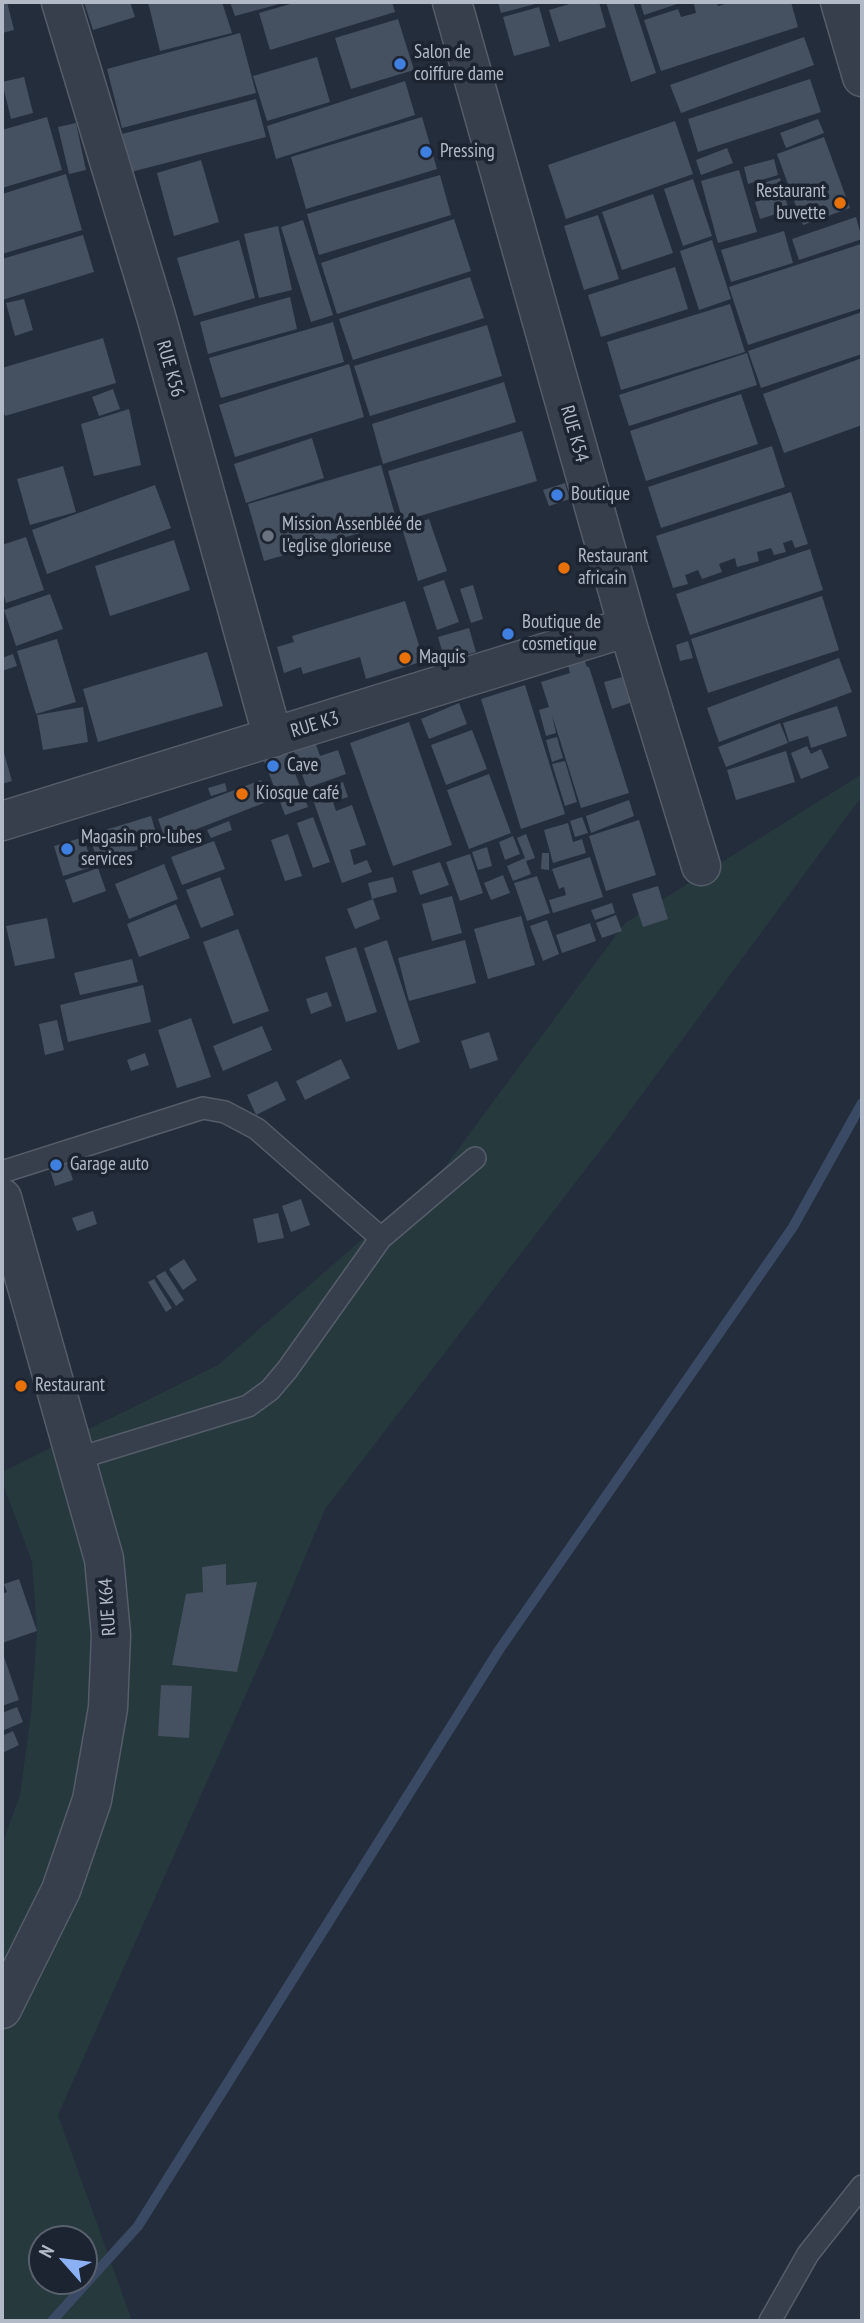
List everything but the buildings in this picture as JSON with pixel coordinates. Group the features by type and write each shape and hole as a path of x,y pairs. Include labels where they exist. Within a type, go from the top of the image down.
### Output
{"street":[{"name":"RUE K56","path":"61,2 156,316 273,738"},
{"name":"RUE K54","path":"452,2 628,626 701,866"},
{"path":"840,2 862,78"},
{"name":"RUE K3","path":"2,821 628,626"},
{"name":"RUE K64","path":"2,1198 104,1559 111,1635 108,1708 92,1800 61,1890 2,2010"}],"lane":[{"path":"2,1172 203,1108 225,1112 257,1129 381,1238"},
{"path":"76,1459 248,1405 270,1390 381,1238 475,1158"},
{"path":"770,2321 808,2254 862,2186"}],"green space":[{"path":"862,774 862,796 615,1131 325,1509 272,1636 58,2115 98,2225 28,2225 28,2295 98,2295 98,2226 132,2321 2,2321 2,1845 20,1795 31,1713 37,1631 32,1562 2,1481 2,1472 218,1365 445,1167 625,923"}],"waterway":[{"path":"52,2321 138,2226 499,1650 793,1227 862,1103"}],"place":[{"name":"Salon de coiffure dame","path":"400,64"},
{"name":"Pressing","path":"426,152"},
{"name":"Restaurant buvette","path":"840,203"},
{"name":"Boutique","path":"557,495"},
{"name":"Mission Assenbléé de l'eglise glorieuse","path":"268,536"},
{"name":"Restaurant africain","path":"564,568"},
{"name":"Boutique de cosmetique","path":"508,634"},
{"name":"Maquis","path":"405,658"},
{"name":"Cave","path":"273,766"},
{"name":"Kiosque café","path":"242,794"},
{"name":"Magasin pro-lubes services","path":"67,849"},
{"name":"Garage auto","path":"56,1165"},
{"name":"Restaurant","path":"21,1386"}]}
